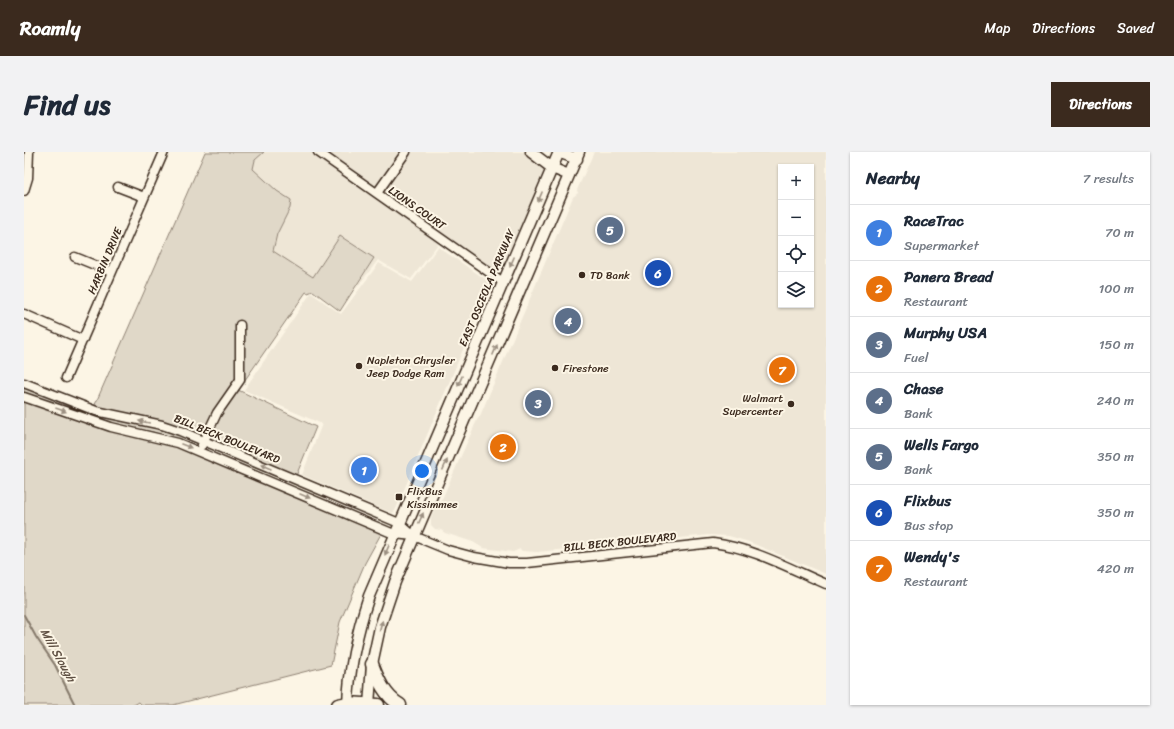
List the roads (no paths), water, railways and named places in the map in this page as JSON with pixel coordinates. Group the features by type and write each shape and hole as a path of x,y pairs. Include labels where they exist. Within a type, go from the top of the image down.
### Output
{"highway":[{"path":"372,664 377,678 386,694 400,705"},
{"path":"344,704 372,705"}],"main road":[{"path":"531,152 552,168 569,175"},
{"path":"372,705 372,664 380,628 395,582 578,156 559,152"},
{"name":"EAST OSCEOLA PARKWAY","path":"344,704 352,659 362,617 394,534 559,152"}],"street":[{"path":"24,191 28,178 29,152"},
{"name":"HARBIN DRIVE","path":"66,378 164,152"},
{"name":"LIONS COURT","path":"318,152 503,282"},
{"path":"377,193 406,152"},
{"path":"118,187 144,197"},
{"path":"75,257 112,272"},
{"path":"24,314 83,340"},
{"path":"199,451 217,413 240,380 240,325"},
{"name":"BILL BECK BOULEVARD","path":"24,383 96,411 162,425 204,441 399,523 414,536 441,548 467,556 499,562 522,563 713,544 731,545 749,551 826,584"},
{"name":"BILL BECK BOULEVARD","path":"24,397 84,419 153,435 199,451 394,534 414,536"}],"waterway":[{"name":"Mill Slough","path":"24,615 36,637 55,665 75,705"}],"place":[{"name":"Wells Fargo","path":"610,230"},
{"name":"Flixbus","path":"658,273"},
{"name":"TD Bank","path":"582,275"},
{"name":"Chase","path":"568,321"},
{"name":"Napleton Chrysler Jeep Dodge Ram","path":"359,366"},
{"name":"Firestone","path":"555,368"},
{"name":"Wendy's","path":"782,370"},
{"name":"Murphy USA","path":"538,403"},
{"name":"Walmart Supercenter","path":"791,404"},
{"name":"Panera Bread","path":"503,447"},
{"name":"RaceTrac","path":"364,470"},
{"name":"FlixBus Kissimmee","path":"399,497"}]}
